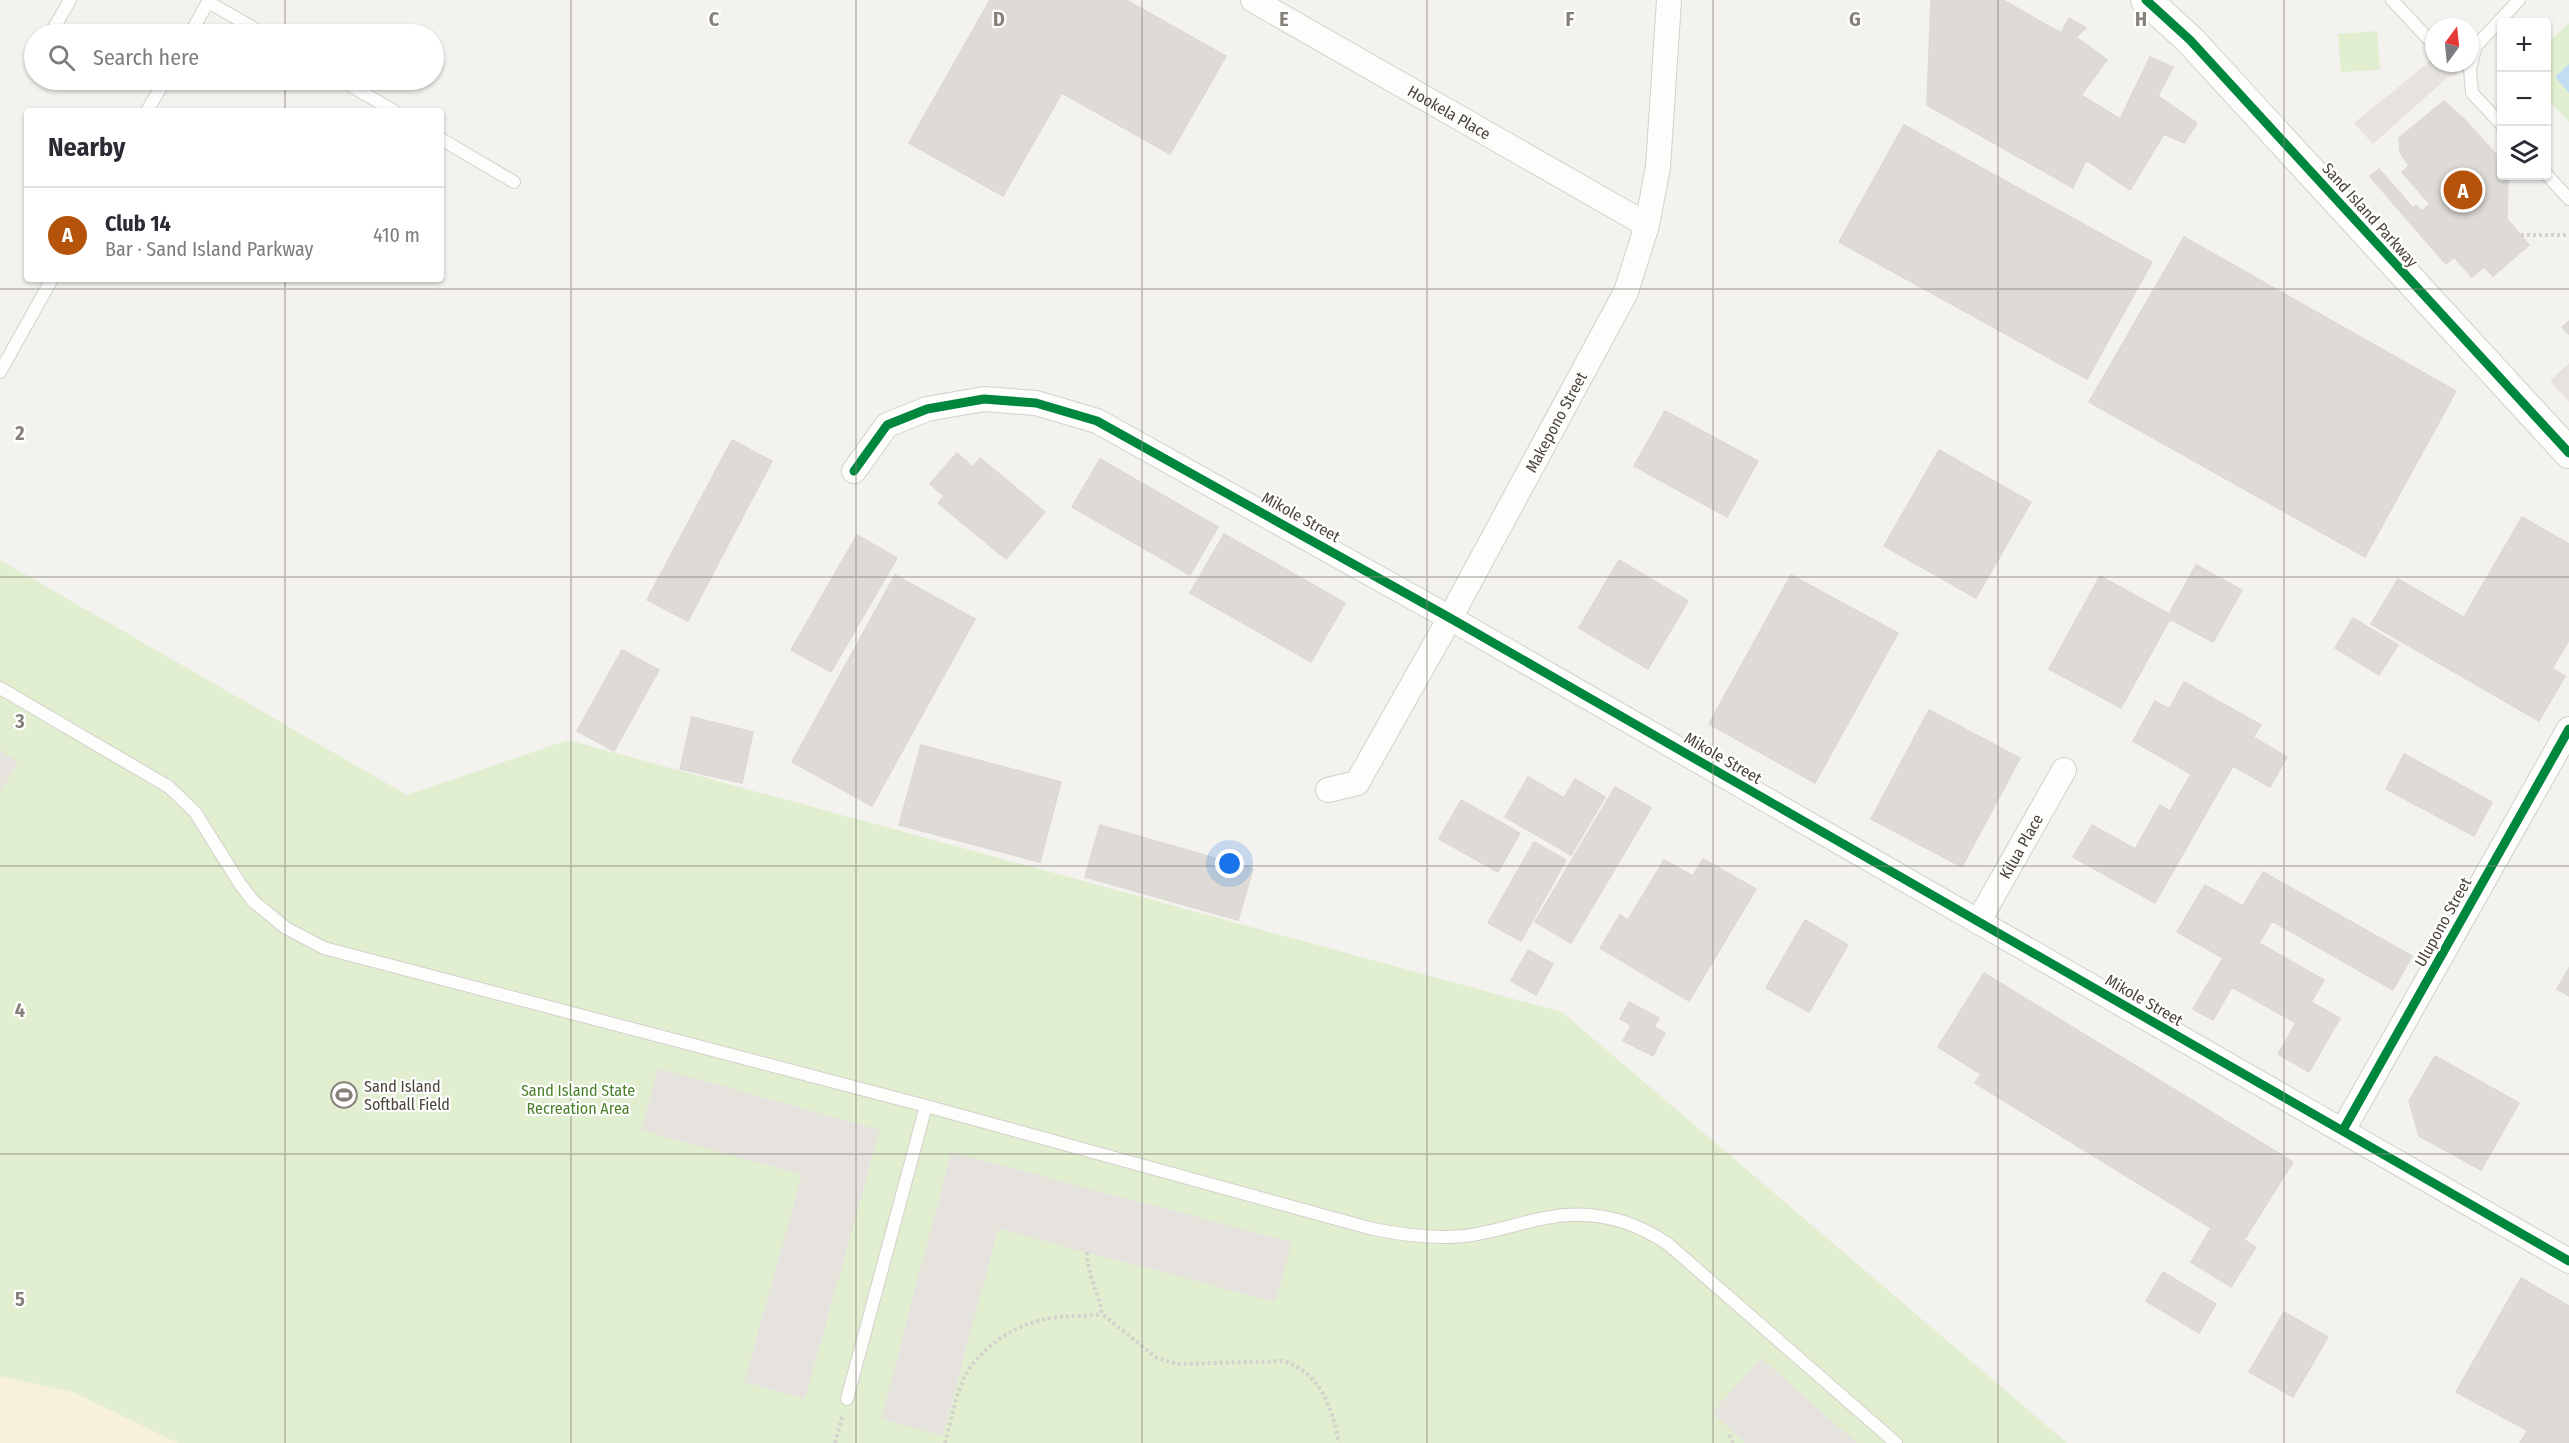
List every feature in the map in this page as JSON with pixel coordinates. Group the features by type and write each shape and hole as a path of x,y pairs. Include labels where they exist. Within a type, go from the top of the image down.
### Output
{"street":[{"name":"Hookela Place","path":"1253,0 1647,225"},
{"name":"Makepono Street","path":"1328,790 1357,783 1450,618 1626,292 1647,225 1658,167 1669,0"},
{"name":"Sand Island Parkway","path":"2146,0 2190,40 2569,453"},
{"name":"Mikole Street","path":"854,471 887,425 927,409 984,399 1036,403 1097,421 1450,618 2569,1261"},
{"name":"Ulupono Street","path":"2343,1130 2569,729"},
{"name":"Kilua Place","path":"1978,922 2064,770"}],"lane":[{"path":"56,24 70,0"},
{"path":"2392,0 2425,35"},
{"path":"2479,43 2519,0"},
{"path":"195,24 206,1 246,24"},
{"path":"2467,72 2472,93 2497,120"},
{"path":"149,108 159,90"},
{"path":"358,90 389,108"},
{"path":"444,141 514,182"},
{"path":"2551,179 2569,199"},
{"path":"0,372 50,282"},
{"path":"0,688 176,792 195,812 253,901 268,916 304,940 345,954 926,1106 1273,1203 1395,1234 1417,1237 1465,1236 1564,1215 1583,1214 1620,1220 1653,1234 1668,1244 1896,1443"},
{"path":"847,1399 926,1106"}],"path":[{"path":"2521,235 2569,235"},
{"path":"1087,1252 1087,1266 1101,1302 1102,1314"},
{"path":"945,1443 964,1378 974,1362 989,1348 1004,1336 1038,1321 1102,1314 1157,1358 1178,1364 1284,1360 1301,1367 1320,1388 1332,1409 1339,1443"},
{"path":"835,1443 847,1399"},
{"path":"1729,1435 1733,1443"}],"green space":[{"path":"2569,23 2569,122 2551,102 2551,39"},
{"path":"2377,31 2380,70 2341,72 2338,34"},
{"name":"Sand Island State Recreation Area","path":"0,560 407,795 568,740 1562,1012 2067,1443 0,1443"}],"sand":[{"path":"0,1376 73,1392 178,1443 0,1443"}],"shaded area":[{"path":"2425,65 2425,72 2462,72 2448,77 2373,144 2354,123"},
{"path":"2569,363 2569,402 2550,381"},
{"path":"0,750 18,762 0,794"},
{"path":"658,1068 880,1130 805,1399 744,1382 802,1175 641,1130"},
{"path":"951,1152 1292,1242 1276,1302 998,1229 943,1436 881,1419"},
{"path":"1761,1358 1857,1443 1745,1443 1712,1413"}],"water":[{"path":"2569,64 2569,93 2555,77"}],"building":[{"path":"990,0 1126,0 1226,56 1170,154 1062,93 1003,196 909,143"},
{"path":"1931,0 2003,0 2061,33 2069,18 2086,28 2076,37 2107,60 2081,95 2120,119 2150,57 2173,67 2158,96 2197,123 2184,143 2164,134 2130,190 2086,160 2073,188 1927,105"},
{"path":"2444,101 2464,119 2409,166 2400,152 2399,138"},
{"path":"2464,119 2497,155 2497,180 2508,180 2507,219 2529,245 2493,276 2484,267 2472,277 2454,257 2446,264 2404,216 2416,205 2422,211 2430,204 2402,172"},
{"path":"1904,125 2152,262 2087,379 1839,242"},
{"path":"2379,169 2413,208 2404,216 2370,176"},
{"path":"2184,237 2456,391 2365,557 2089,402"},
{"path":"2569,321 2569,334 2562,327"},
{"path":"1665,411 1758,461 1727,517 1634,466"},
{"path":"732,440 772,461 688,621 647,600"},
{"path":"1939,450 2031,502 1976,598 1884,546"},
{"path":"957,453 973,467 980,458 1045,512 1006,559 938,503 944,496 930,484"},
{"path":"1100,459 1218,527 1190,575 1072,507"},
{"path":"2522,517 2569,544 2569,640 2552,669 2464,617"},
{"path":"1224,534 1345,603 1311,662 1190,593"},
{"path":"857,535 897,558 831,672 791,650"},
{"path":"1619,560 1688,601 1648,669 1579,628"},
{"path":"2196,565 2242,590 2213,642 2170,619 2121,708 2049,669 2100,576 2169,614"},
{"path":"895,575 975,619 872,806 792,762"},
{"path":"1791,575 1898,633 1815,783 1709,724"},
{"path":"2398,579 2565,676 2539,721 2371,624"},
{"path":"2353,618 2398,645 2379,675 2335,648"},
{"path":"622,650 659,670 614,751 577,731"},
{"path":"2184,682 2261,725 2253,737 2287,757 2270,787 2233,766 2155,903 2073,857 2092,825 2135,849 2160,805 2170,811 2191,774 2133,741 2155,701 2169,709"},
{"path":"1929,710 2020,758 1962,867 1871,819"},
{"path":"692,717 753,732 742,783 680,769"},
{"path":"921,745 1061,782 1040,862 899,825"},
{"path":"2404,754 2492,802 2474,836 2386,789"},
{"path":"1528,777 1564,798 1575,779 1605,797 1571,855 1505,817"},
{"path":"1615,787 1651,808 1571,943 1535,922"},
{"path":"1461,800 1520,833 1498,872 1439,839"},
{"path":"1100,825 1253,869 1238,920 1085,877"},
{"path":"1534,842 1566,860 1521,941 1488,923"},
{"path":"1703,859 1756,889 1689,1001 1600,948 1620,915 1628,920 1664,860 1693,876"},
{"path":"2263,872 2412,956 2393,990 2272,921 2259,943 2324,980 2311,1002 2340,1018 2309,1072 2278,1054 2296,1023 2232,987 2213,1020 2193,1009 2223,958 2177,932 2205,885 2243,906"},
{"path":"1805,920 1848,945 1809,1012 1766,988"},
{"path":"1528,950 1553,964 1536,995 1511,981"},
{"path":"2569,968 2569,996 2557,989"},
{"path":"1984,973 2293,1162 2244,1240 2256,1247 2231,1287 2191,1262 2211,1228 1975,1083 1981,1074 1938,1047"},
{"path":"1629,1002 1659,1018 1654,1027 1665,1033 1653,1056 1623,1041 1631,1025 1620,1019"},
{"path":"2435,1056 2519,1103 2481,1170 2419,1136 2409,1101"},
{"path":"2163,1272 2216,1304 2199,1333 2146,1301"},
{"path":"2521,1278 2569,1306 2569,1443 2551,1443 2456,1392"},
{"path":"2284,1312 2328,1337 2293,1397 2249,1372"},
{"path":"2528,1430 2551,1443 2520,1443"}],"cycle path":[{"path":"2146,0 2190,40 2569,453"},
{"path":"854,471 887,425 927,409 984,399 1036,403 1097,421 1450,618 2569,1261"},
{"path":"2343,1130 2569,729"}],"place":[{"name":"Club 14","path":"2463,190"},
{"name":"Sand Island Softball Field","path":"344,1095"}]}
